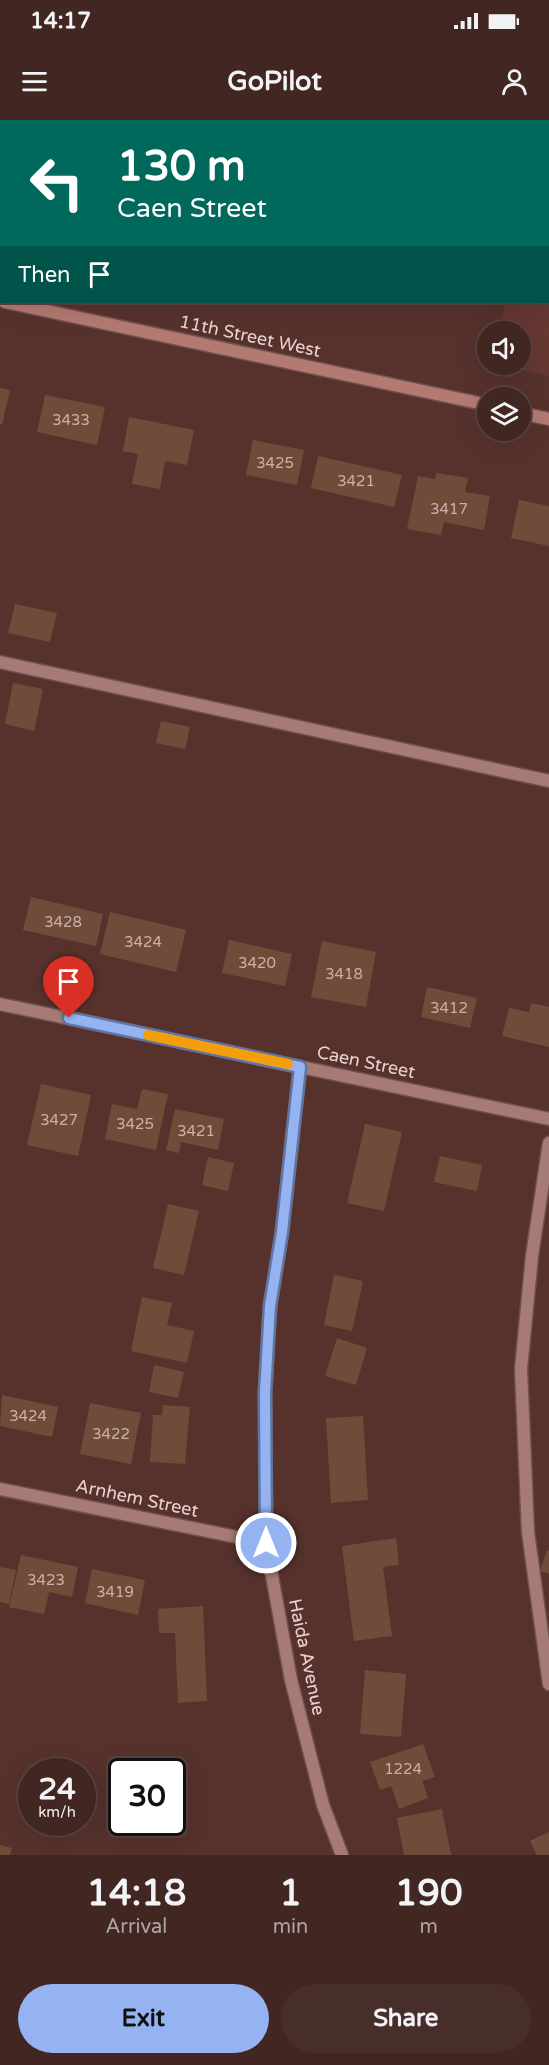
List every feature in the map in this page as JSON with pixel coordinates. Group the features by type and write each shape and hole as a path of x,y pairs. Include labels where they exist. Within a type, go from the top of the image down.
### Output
{"main road":[{"name":"11th Street West","path":"11,303 477,403"},
{"path":"531,415 549,419"}],"street":[{"path":"0,662 549,781"},
{"name":"Caen Street","path":"0,1004 549,1119"},
{"name":"Haida Avenue","path":"300,1067 282,1232 270,1306 265,1392 266,1543 291,1680 323,1805 342,1855"},
{"path":"549,1143 532,1256 521,1369 528,1532 549,1684"},
{"name":"Arnhem Street","path":"0,1489 266,1543"}],"shaded area":[{"path":"505,303 549,303 549,376 531,372 531,321 502,321"}],"building":[{"path":"0,388 10,390 2,425 0,424"},
{"path":"45,395 105,407 97,445 37,432"},
{"path":"129,417 194,430 187,465 165,461 160,489 132,484 138,454 123,451"},
{"path":"253,440 304,450 297,485 246,475"},
{"path":"318,456 402,475 394,507 311,488"},
{"path":"436,473 468,478 465,492 490,496 484,530 444,522 441,535 407,529 418,476 435,479"},
{"path":"519,500 549,506 549,546 511,538"},
{"path":"15,604 57,613 50,642 8,633"},
{"path":"13,683 43,689 34,731 5,724"},
{"path":"161,721 190,727 185,749 156,743"},
{"path":"31,897 103,914 96,946 23,930"},
{"path":"110,912 186,930 176,972 100,954"},
{"path":"229,940 292,954 285,986 222,973"},
{"path":"322,941 376,952 366,1007 311,997"},
{"path":"427,987 477,998 470,1028 421,1017"},
{"path":"531,1003 549,1007 549,1047 502,1036 509,1008 529,1012"},
{"path":"41,1084 91,1095 78,1156 27,1145"},
{"path":"142,1089 168,1094 156,1150 105,1139 112,1104 137,1109"},
{"path":"175,1109 224,1119 218,1150 181,1142 179,1153 166,1150"},
{"path":"365,1124 402,1132 384,1211 347,1203"},
{"path":"440,1156 482,1165 477,1191 434,1182"},
{"path":"208,1157 234,1163 228,1191 202,1185"},
{"path":"168,1204 199,1211 184,1275 153,1268"},
{"path":"334,1275 363,1281 352,1331 324,1325"},
{"path":"142,1297 172,1303 167,1325 194,1331 187,1363 131,1351"},
{"path":"337,1338 367,1348 356,1385 325,1376"},
{"path":"154,1365 184,1372 178,1398 149,1392"},
{"path":"2,1395 58,1407 52,1437 0,1426"},
{"path":"90,1403 141,1413 131,1464 80,1454"},
{"path":"163,1405 190,1407 185,1464 150,1462 153,1415 162,1415"},
{"path":"363,1416 368,1500 331,1503 326,1418"},
{"path":"396,1538 399,1565 383,1567 392,1636 354,1641 342,1546"},
{"path":"547,1550 549,1551 549,1574 540,1571"},
{"path":"21,1555 78,1567 72,1597 49,1592 44,1614 9,1607"},
{"path":"0,1567 16,1570 9,1604 0,1602"},
{"path":"92,1569 145,1580 138,1615 85,1603"},
{"path":"203,1606 207,1701 178,1703 175,1633 159,1633 158,1609"},
{"path":"365,1670 406,1674 401,1737 360,1734"},
{"path":"423,1744 435,1777 422,1781 428,1798 399,1809 391,1786 380,1790 370,1762"},
{"path":"442,1809 451,1855 404,1855 397,1818"},
{"path":"549,1832 549,1855 537,1855 530,1841"},
{"path":"0,1845 12,1848 10,1855 0,1855"}],"slow traffic":[{"path":"148,1035 288,1064"}],"route":[{"path":"69,1018 300,1067 282,1232 270,1306 265,1392 266,1543"}]}
